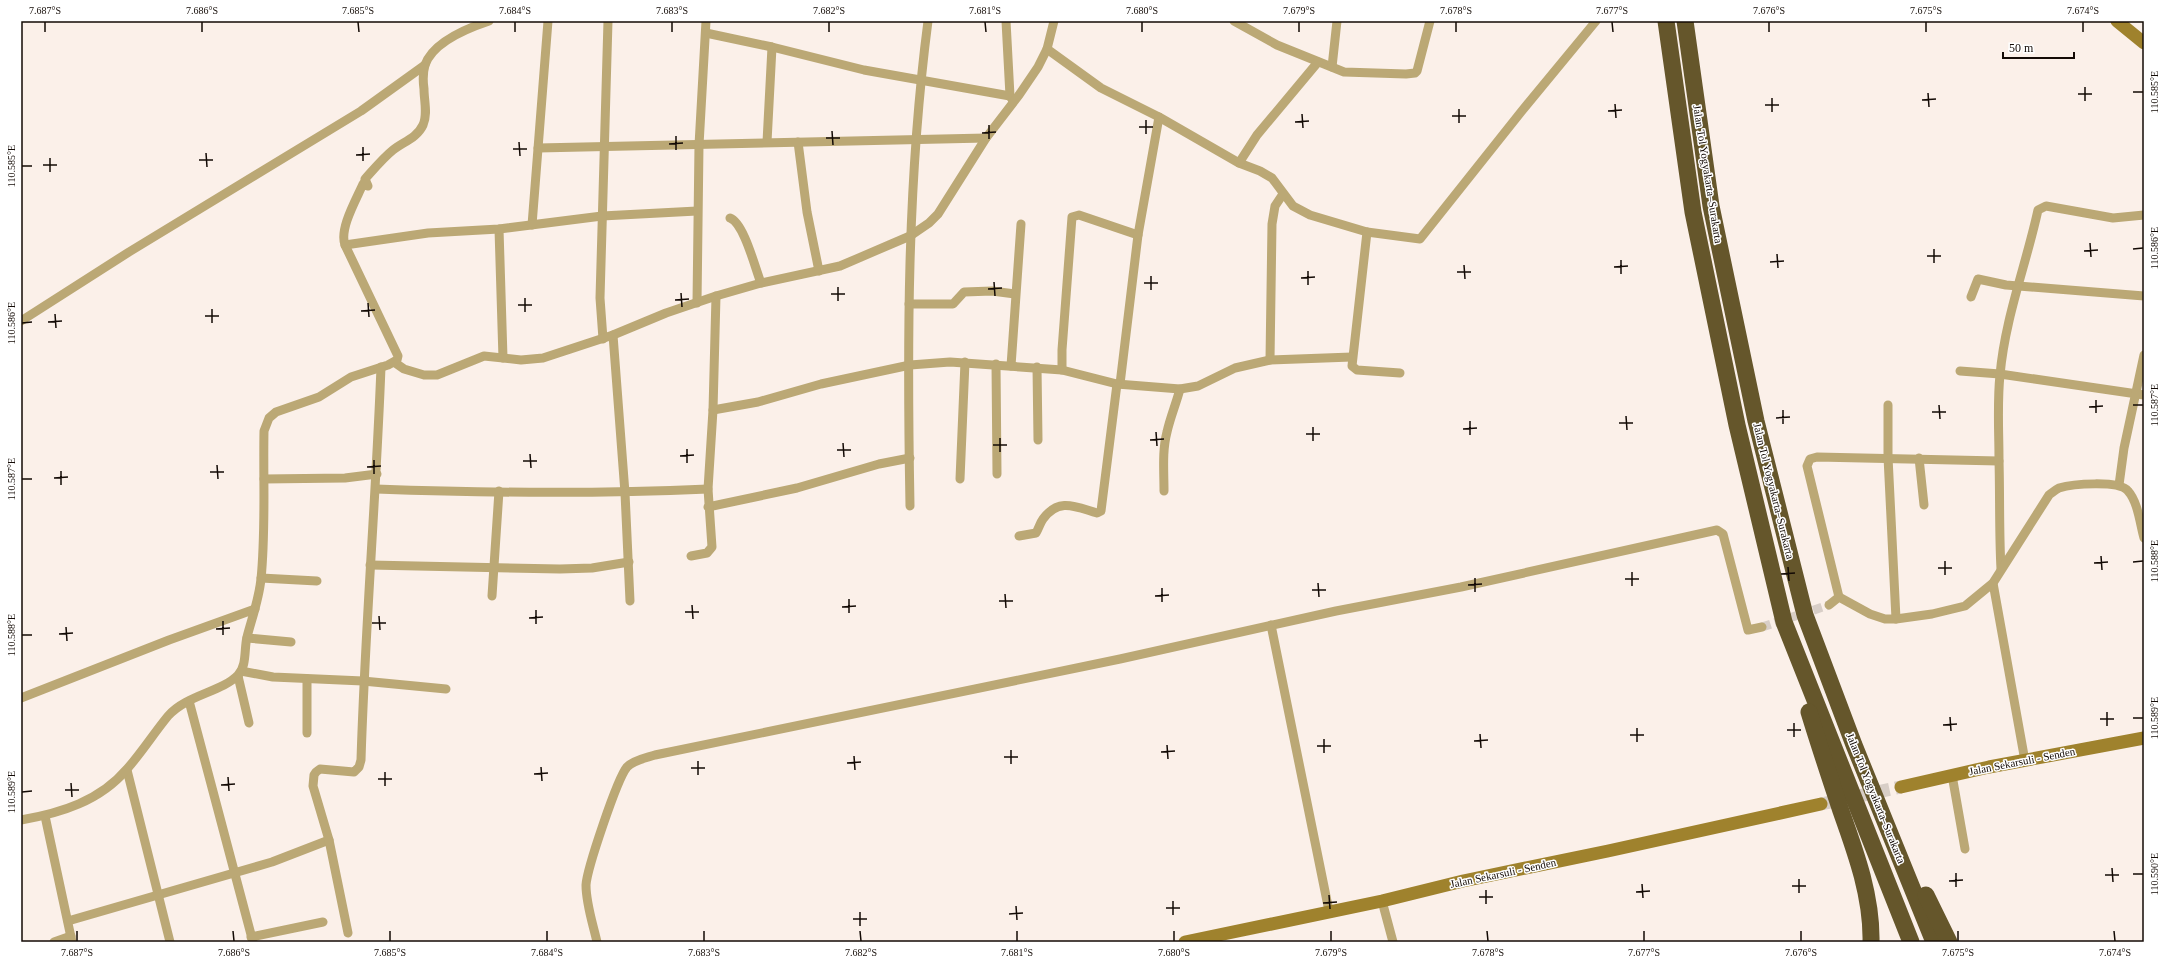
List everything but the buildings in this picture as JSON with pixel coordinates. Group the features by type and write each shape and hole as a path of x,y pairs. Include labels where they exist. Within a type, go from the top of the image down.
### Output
{"highway":[{"name":"Jalan Tol Yogyakarta–Surakarta","path":"1666,21 1693,212 1737,425 1784,622 1910,942"},
{"name":"Jalan Tol Yogyakarta–Surakarta","path":"1685,21 1711,206 1756,421 1805,615 1854,745 1934,942"},
{"path":"1784,622 1820,751 1859,863 1871,920 1871,942"},
{"path":"1854,745 1949,942"}],"street":[{"path":"21,321 129,252 355,115 425,66 433,53 448,39 466,29 489,21"},
{"path":"532,225 548,21"},
{"path":"603,338 600,298 608,21"},
{"path":"697,303 699,145 706,21"},
{"path":"910,506 910,236 920,79 928,21"},
{"path":"1006,21 1012,99"},
{"path":"394,362 404,369 424,375 430,375 452,370 478,357 491,356 521,360 543,358 613,335 716,296 761,283 840,266 910,236 925,227 938,214 1012,99 1031,79 1047,49 1054,21"},
{"path":"1234,21 1277,45 1344,72 1358,73 1415,73 1424,52 1430,21"},
{"path":"1332,66 1337,21"},
{"path":"1047,49 1101,88 1159,117 1239,163 1260,170 1272,178 1293,206 1310,215 1368,232 1420,239 1520,112 1596,21"},
{"path":"2117,21 2144,43"},
{"path":"706,33 772,47 864,70 920,79 1012,99"},
{"path":"766,142 772,47"},
{"path":"1239,163 1257,135 1318,62"},
{"path":"249,723 239,674 255,610 261,578 265,516 264,431 269,418 283,409 318,397 351,377 394,362 398,358 343,239 345,226 363,184 368,186 365,179 393,150 410,140 422,127 425,117 425,66"},
{"path":"1019,536 1036,533 1046,515 1064,505 1075,505 1097,513 1101,511 1138,235 1159,117"},
{"path":"538,148 986,138"},
{"path":"798,142 807,212 819,271"},
{"path":"1270,360 1272,224 1275,206 1283,194"},
{"path":"2001,569 1999,526 2000,374 2017,286 2030,248 2038,210 2042,207 2051,207 2113,218 2144,216"},
{"path":"345,244 428,234 499,229 602,216 697,211"},
{"path":"1062,370 1062,350 1072,217 1079,215 1138,235"},
{"path":"730,218 735,220 742,230 761,283"},
{"path":"1010,366 1021,224"},
{"path":"499,229 503,358"},
{"path":"1368,232 1352,366 1357,370 1400,373"},
{"path":"1971,297 1978,279 2017,286 2144,296"},
{"path":"909,304 953,304 964,292 992,291 1015,294"},
{"path":"691,556 705,554 711,549 708,489 713,410 716,296"},
{"path":"613,335 629,562 630,601"},
{"path":"2119,485 2139,395 2144,355"},
{"path":"713,410 758,402 821,384 910,365 965,362 1037,367 1062,370 1118,384 1180,389 1198,386 1235,368 1270,360 1352,357"},
{"path":"960,479 965,362"},
{"path":"996,364 997,474"},
{"path":"348,933 329,840 313,786 314,775 320,769 354,772 359,767 370,564 377,474 381,367"},
{"path":"1037,367 1038,440"},
{"path":"1960,371 2000,374 2139,395"},
{"path":"1164,491 1163,456 1167,431 1180,389"},
{"path":"1888,404 1888,457 1896,619"},
{"path":"1999,461 1888,457 1817,457 1810,459 1807,466 1840,596 1877,617 1896,619 1965,606 1993,583 2049,495 2054,491 2074,486 2119,485 2129,491 2141,513 2144,538"},
{"path":"708,508 797,488 879,464 910,458"},
{"path":"1919,458 1924,505"},
{"path":"264,479 345,478 377,474"},
{"path":"376,489 624,493 708,489"},
{"path":"492,596 499,491"},
{"path":"597,942 588,896 587,877 620,780 628,766 655,755 928,700 1271,625 1461,587 1717,530 1723,534 1748,630 1762,627"},
{"path":"370,564 495,568 532,567 560,569 629,562"},
{"path":"261,578 317,581"},
{"path":"1993,583 2025,761"},
{"path":"1829,605 1840,596"},
{"path":"21,698 169,640 255,610"},
{"path":"1271,625 1329,912"},
{"path":"247,638 292,642"},
{"path":"21,820 64,811 78,805 107,787 127,770 169,715 189,701 239,674 363,681 446,689"},
{"path":"307,679 307,733"},
{"path":"189,701 233,872 252,939 323,922"},
{"name":"Jalan Sekarsuli - Senden","path":"1901,787 1952,775 2144,738"},
{"path":"127,770 160,895 170,942"},
{"path":"1952,775 1965,849"},
{"name":"Jalan Sekarsuli - Senden","path":"1185,942 1382,901 1463,881 1821,804"},
{"path":"45,816 71,939 54,942"},
{"path":"68,921 160,895 233,872 272,862 329,840"},
{"path":"1382,901 1393,942"}],"tunnel":[{"path":"1762,627 1829,605"},
{"path":"1821,804 1901,787"}]}
